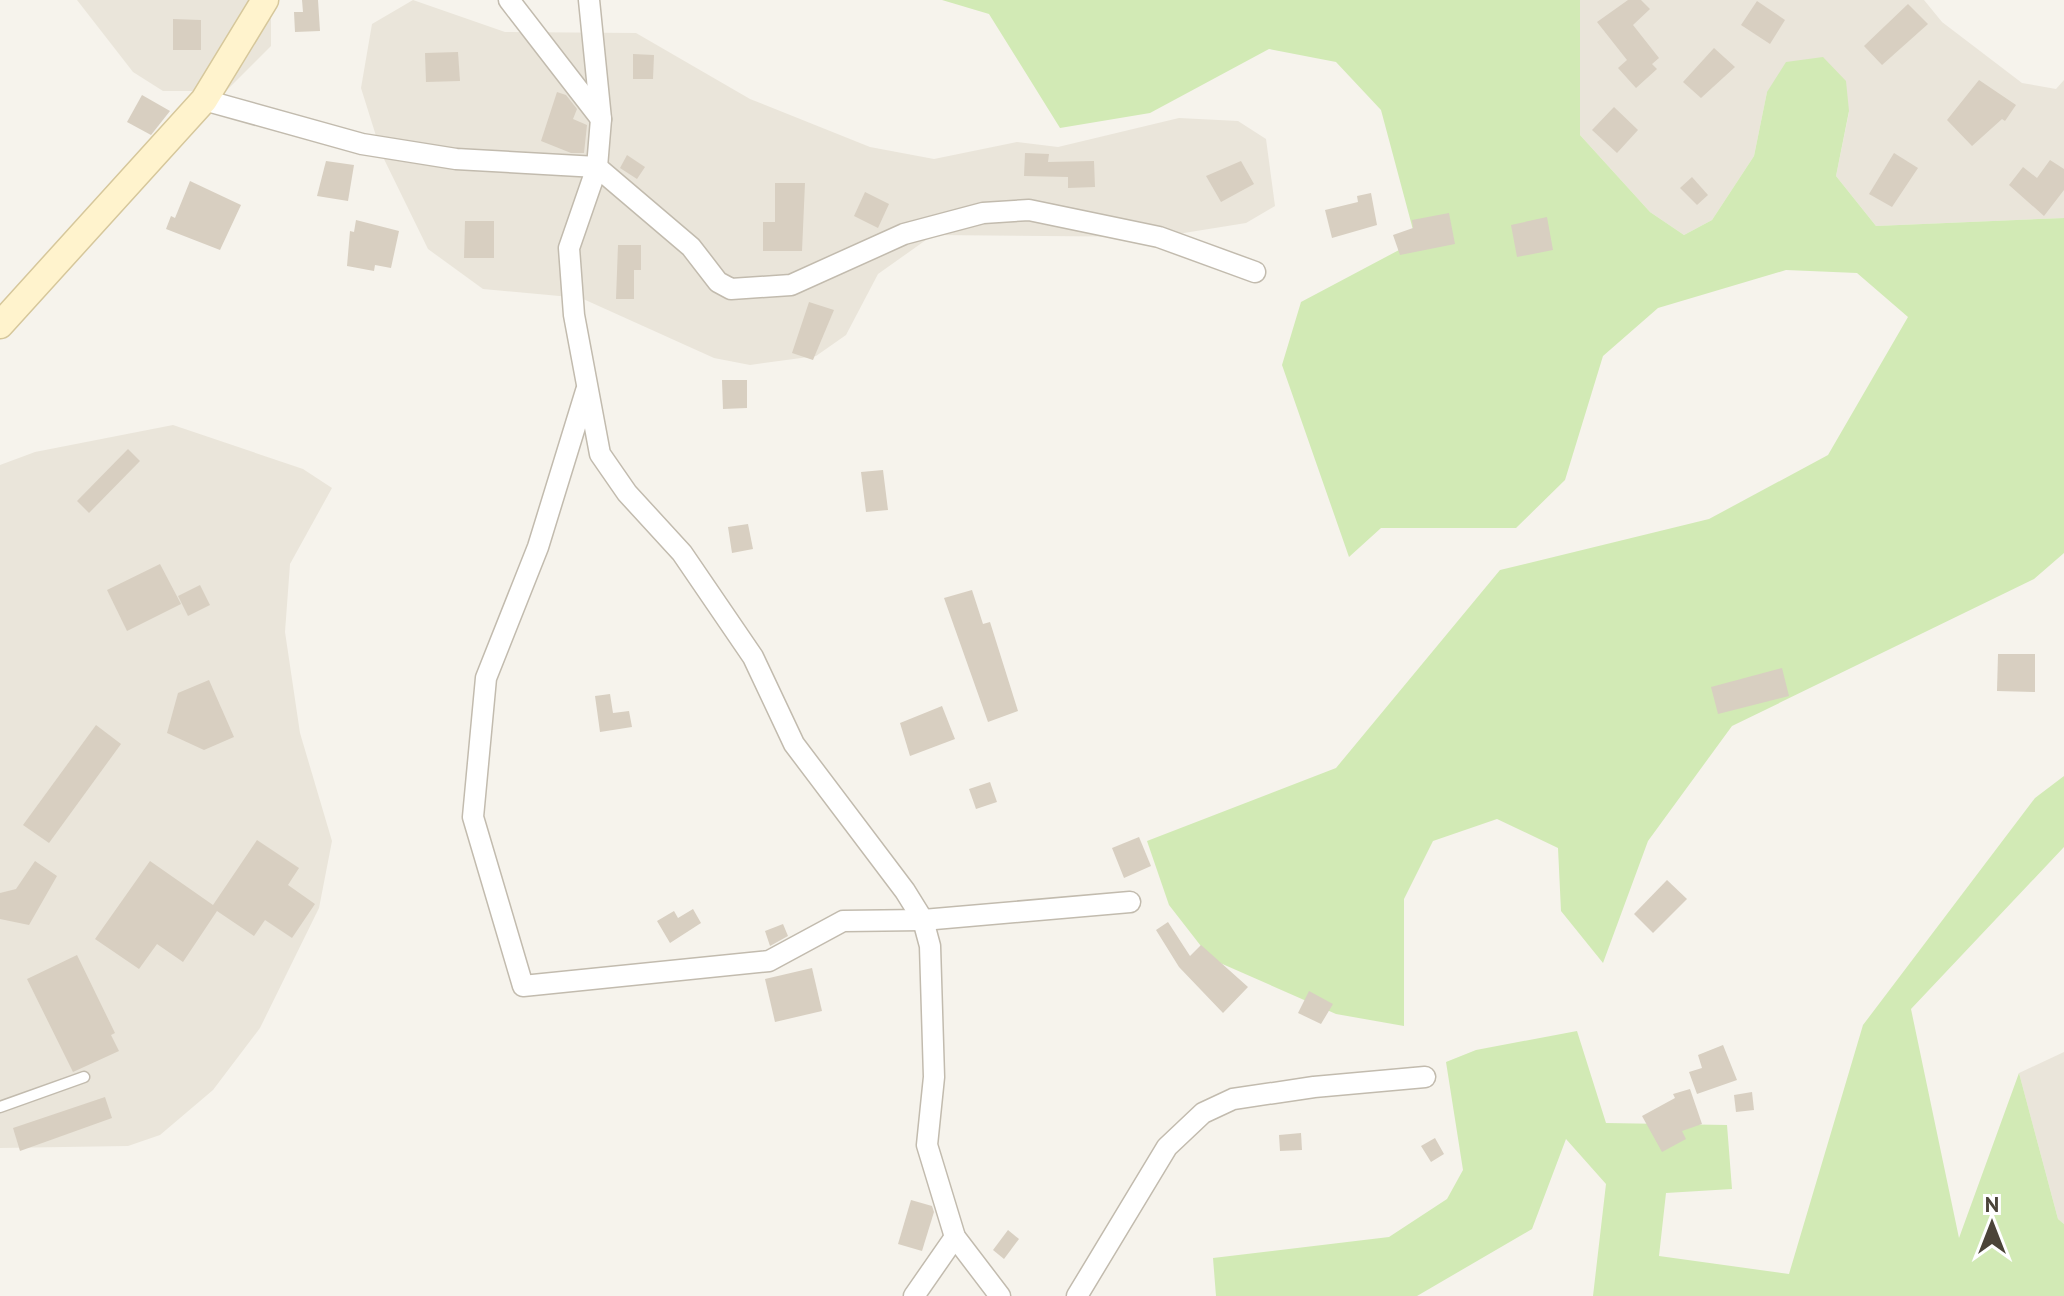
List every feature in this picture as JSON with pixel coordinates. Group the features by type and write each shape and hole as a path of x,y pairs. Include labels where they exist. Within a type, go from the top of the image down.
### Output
{"street":[{"path":"0,325 204,100 265,0"},
{"path":"509,0 601,119"},
{"path":"589,0 601,119 597,167 569,248 574,315 600,454 627,493 691,566 753,657 794,744 905,891 923,920 930,946 934,1077 927,1145 955,1237 1000,1296"},
{"path":"204,100 362,144 456,159 597,167 691,247 718,282 731,289 791,285 904,234 983,213 1029,210 1159,237 1255,272"},
{"path":"588,386 538,547 486,678 473,817 523,986 769,961 843,921 923,920 1130,902"},
{"path":"1077,1296 1167,1147 1203,1113 1233,1099 1314,1087 1425,1077"},
{"path":"914,1296 955,1237"}],"lane":[{"path":"0,1107 84,1077"}],"shaded area":[{"path":"77,0 271,0 271,46 226,91 163,91 133,72"},
{"path":"413,0 505,32 636,33 750,99 870,147 934,159 1017,142 1058,147 1179,118 1238,121 1266,139 1275,206 1246,223 1159,237 933,235 878,274 846,335 816,356 750,365 714,358 581,298 483,289 428,249 382,155 361,88 372,24"},
{"path":"1580,0 1924,0 1942,22 2022,83 2056,89 2064,80 2064,218 1876,226 1836,176 1849,112 1767,92 1754,156 1712,220 1684,235 1650,212 1580,135"},
{"path":"173,425 303,469 332,488 290,564 285,632 300,733 332,841 319,908 260,1028 213,1090 160,1135 128,1146 0,1148 0,465 35,452"},
{"path":"2064,1052 2064,1224 2058,1219 2019,1073"}],"green space":[{"path":"942,0 1580,0 1580,135 1650,212 1684,235 1712,220 1754,156 1767,92 1786,62 1823,57 1846,81 1849,111 1836,176 1876,226 2064,218 2064,553 2034,579 1732,726 1648,841 1603,963 1561,911 1558,848 1497,819 1433,841 1404,899 1404,1026 1336,1014 1211,959 1169,905 1147,841 1336,768 1500,570 1709,519 1828,455 1908,317 1857,273 1786,270 1658,308 1603,356 1565,480 1516,528 1381,528 1349,557 1282,365 1301,302 1416,241 1381,110 1336,62 1269,49 1150,113 1060,128 989,14"},
{"path":"2064,776 2064,847 1911,1009 1959,1238 2019,1073 2058,1219 2064,1224 2064,1296 1593,1296 1606,1184 1566,1139 1532,1229 1417,1296 1216,1296 1213,1258 1389,1237 1447,1199 1463,1170 1446,1062 1476,1050 1577,1031 1606,1123 1727,1125 1732,1189 1666,1193 1659,1256 1789,1274 1863,1025 2035,798"}],"building":[{"path":"302,0 318,0 320,31 295,32 294,12 303,12"},
{"path":"1628,0 1641,0 1650,9 1633,25 1659,58 1652,64 1657,69 1636,88 1618,68 1627,60 1597,22"},
{"path":"1757,1 1785,20 1770,44 1741,25"},
{"path":"1908,4 1928,24 1882,65 1864,46"},
{"path":"173,19 201,20 201,50 173,50"},
{"path":"1714,48 1735,67 1701,98 1683,82"},
{"path":"458,52 460,81 426,82 425,53"},
{"path":"633,54 654,55 653,79 633,79"},
{"path":"1979,80 2016,105 2005,121 2002,119 1972,146 1947,120"},
{"path":"557,92 566,95 577,109 573,119 587,125 584,153 571,153 541,141"},
{"path":"142,95 170,111 151,135 127,122"},
{"path":"1614,107 1638,130 1617,153 1592,130"},
{"path":"1025,153 1049,154 1048,162 1094,161 1095,187 1068,188 1068,177 1024,176"},
{"path":"1894,153 1918,168 1892,207 1869,194"},
{"path":"627,155 645,167 637,179 620,168"},
{"path":"2050,160 2064,169 2064,190 2044,216 2009,185 2023,167 2037,178"},
{"path":"326,161 354,165 348,201 317,196"},
{"path":"1241,161 1254,184 1221,202 1206,176"},
{"path":"1692,177 1708,195 1697,205 1680,188"},
{"path":"190,181 241,205 220,250 166,229 171,216 175,218"},
{"path":"775,183 805,183 802,251 763,251 763,222 775,222"},
{"path":"865,192 889,204 878,228 854,216"},
{"path":"1371,193 1377,225 1332,238 1325,210 1358,202 1357,196"},
{"path":"1449,213 1455,244 1400,255 1393,235 1413,228 1412,220"},
{"path":"1547,217 1553,250 1517,257 1511,225"},
{"path":"356,220 399,231 391,268 375,265 374,271 347,266 350,231 354,232"},
{"path":"465,221 494,221 494,258 464,258"},
{"path":"618,245 641,245 641,270 634,270 634,299 616,299"},
{"path":"809,302 834,310 813,360 792,353"},
{"path":"722,380 747,380 747,408 723,409"},
{"path":"128,449 140,461 89,513 77,501"},
{"path":"883,470 888,510 866,512 861,472"},
{"path":"748,524 753,549 732,553 728,527"},
{"path":"160,564 181,604 127,631 107,590"},
{"path":"200,585 210,605 188,616 178,596"},
{"path":"972,590 983,624 990,622 1018,711 988,722 944,598"},
{"path":"1998,654 2035,654 2035,692 1997,691"},
{"path":"1782,668 1789,696 1718,714 1711,687"},
{"path":"209,680 234,737 204,750 167,733 178,693"},
{"path":"610,694 613,713 629,711 632,727 600,732 595,696"},
{"path":"942,706 955,739 910,756 900,723"},
{"path":"96,725 121,744 49,843 23,825"},
{"path":"990,782 997,802 976,809 969,789"},
{"path":"1139,837 1151,866 1124,878 1112,848"},
{"path":"257,840 299,868 288,885 315,904 292,938 265,920 254,936 217,911 183,962 157,944 139,969 95,939 150,861 213,905"},
{"path":"35,861 57,876 29,925 0,919 0,893 16,889"},
{"path":"1667,880 1687,899 1653,933 1634,914"},
{"path":"693,909 701,923 670,943 657,921 674,911 678,918"},
{"path":"1168,922 1190,956 1201,945 1248,987 1223,1013 1179,967 1156,930"},
{"path":"783,924 788,936 770,946 765,931"},
{"path":"77,955 115,1033 111,1035 119,1051 73,1072 27,979"},
{"path":"812,968 822,1011 775,1022 765,979"},
{"path":"1309,991 1333,1004 1321,1024 1298,1013"},
{"path":"1723,1045 1737,1080 1697,1094 1689,1072 1702,1068 1698,1055"},
{"path":"1690,1089 1702,1124 1682,1131 1686,1139 1662,1152 1642,1116 1675,1098 1673,1094"},
{"path":"1752,1092 1754,1110 1736,1112 1734,1095"},
{"path":"105,1097 112,1118 20,1151 13,1128"},
{"path":"1301,1133 1302,1150 1280,1151 1279,1135"},
{"path":"1435,1138 1444,1154 1431,1162 1421,1146"},
{"path":"911,1200 932,1206 934,1212 922,1251 898,1244"},
{"path":"1008,1230 1019,1239 1004,1259 993,1250"}]}
